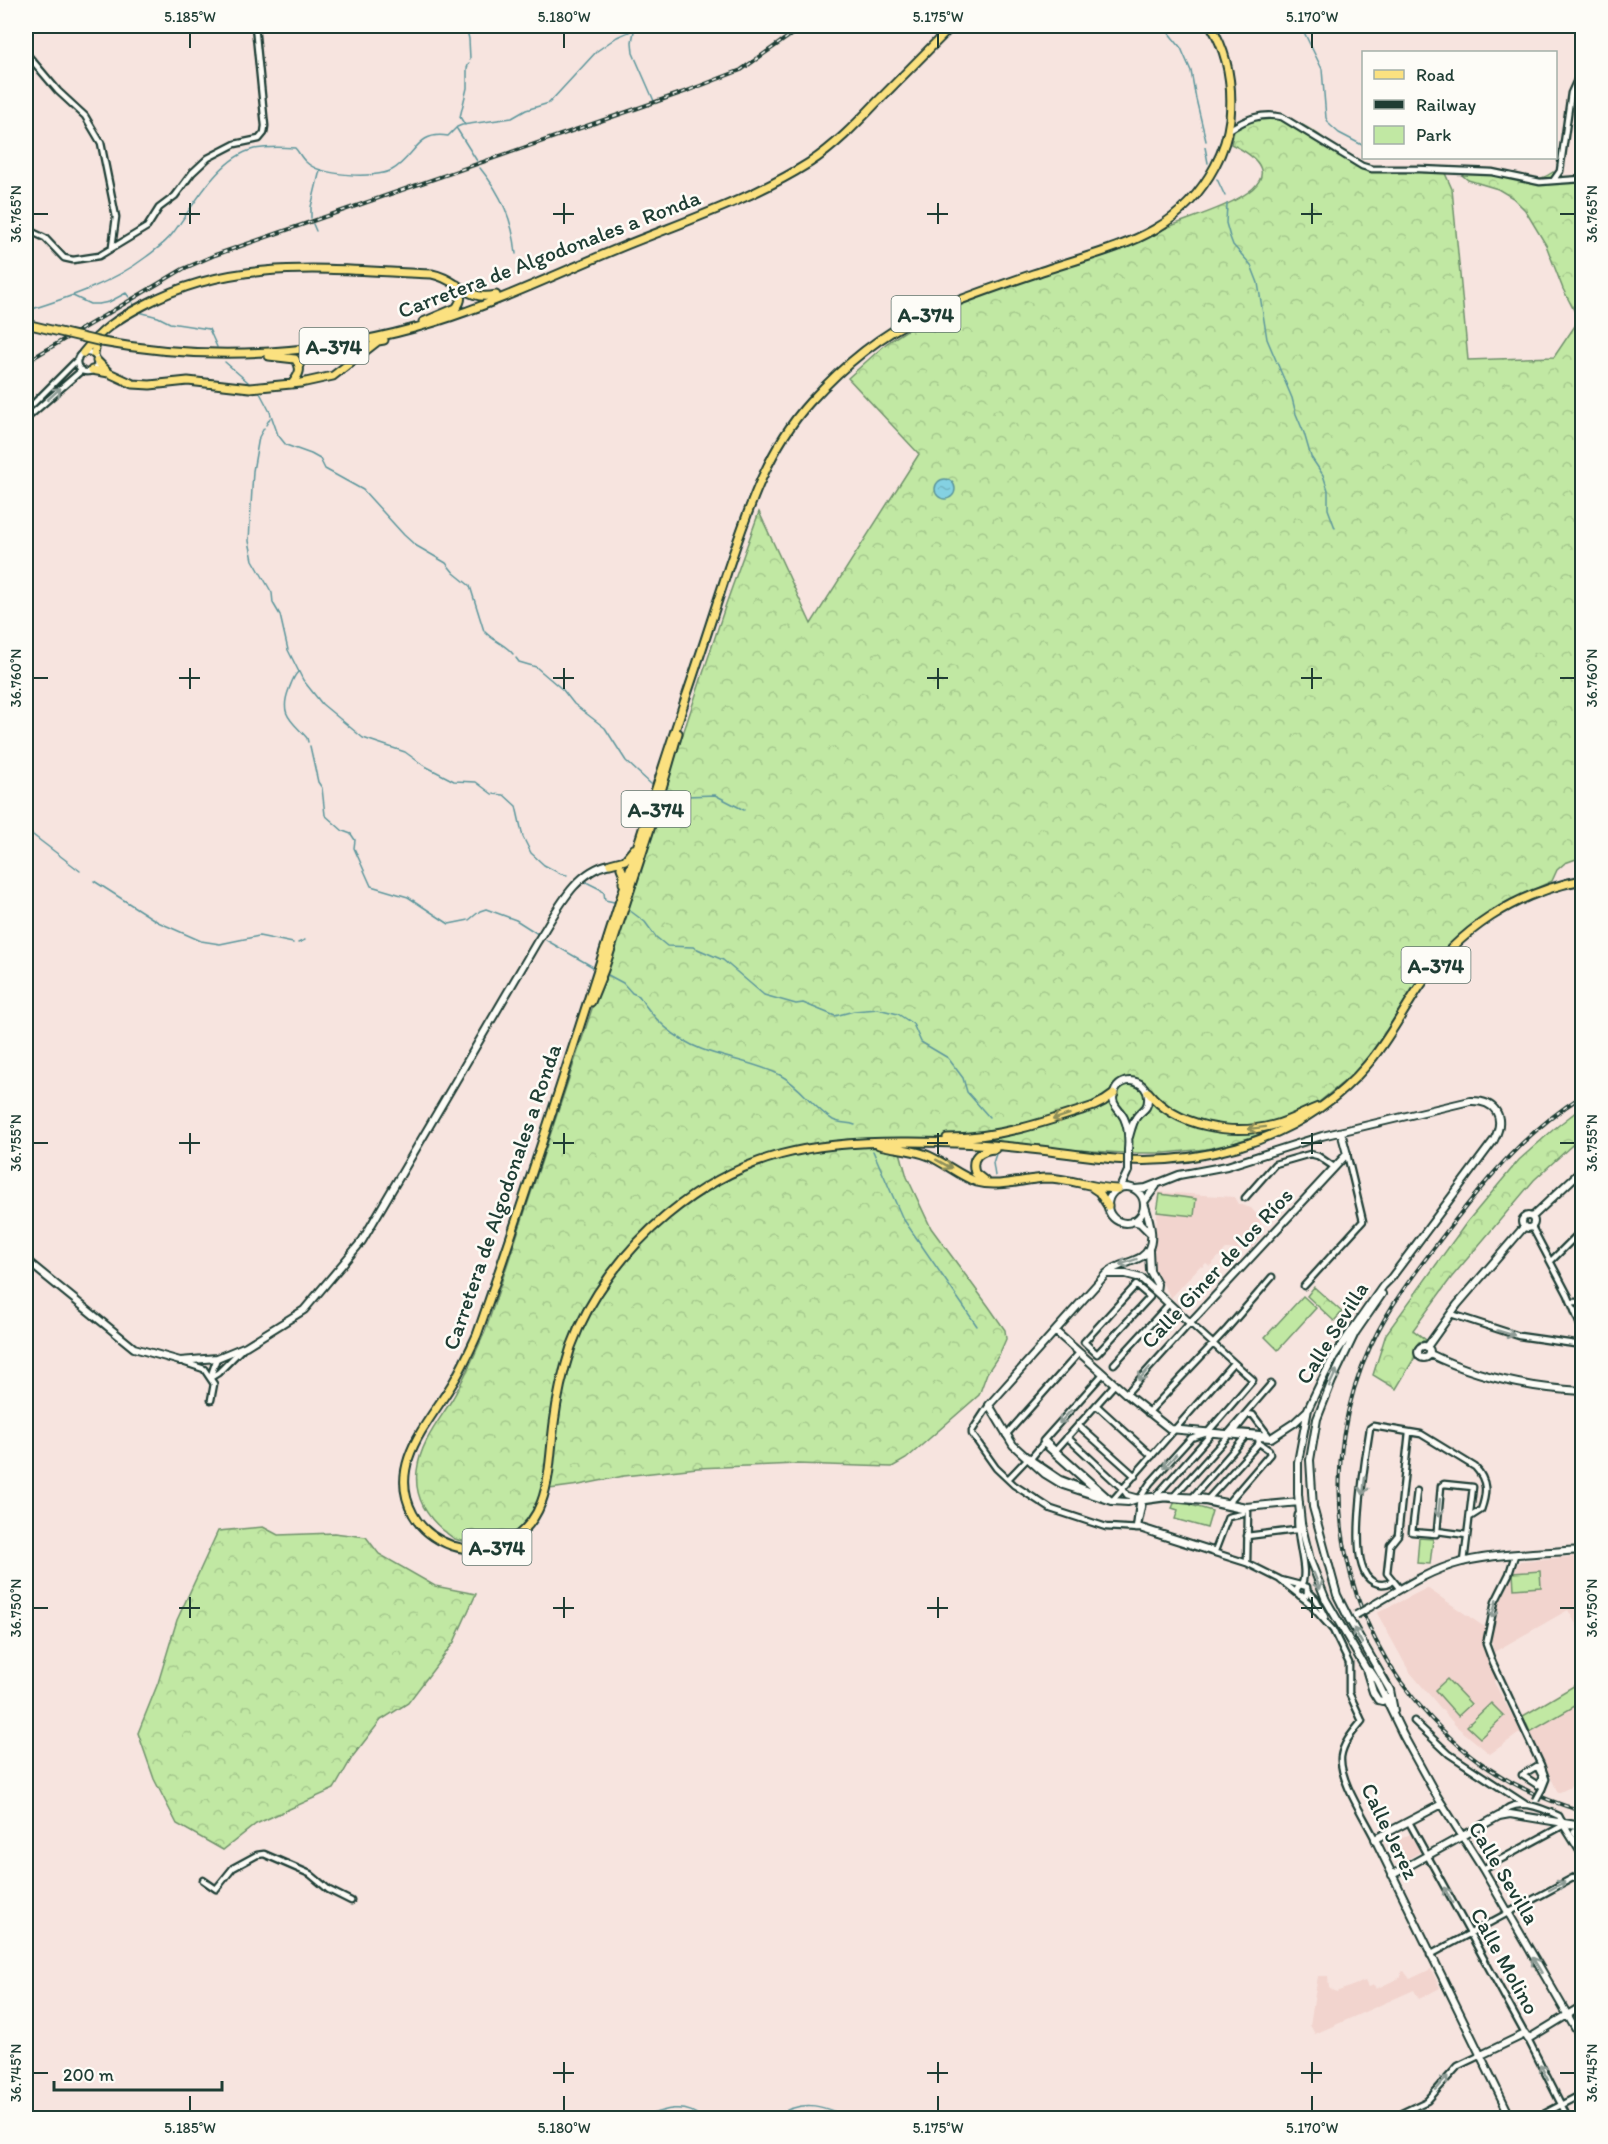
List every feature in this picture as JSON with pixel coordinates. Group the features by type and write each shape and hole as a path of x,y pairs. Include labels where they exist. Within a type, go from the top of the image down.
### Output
{"main road":[{"name":"Carretera de Algodonales a Ronda","path":"26,324 102,342 139,348 206,354 254,353 332,346 411,328 463,312 746,196 810,162 849,131 952,26"},
{"name":"Carretera de Algodonales a Ronda","path":"1210,26 1226,61 1231,86 1229,130 1222,153 1201,189 1173,219 1140,238 953,302 913,320 876,342 840,369 801,411 778,447 753,495 477,1335 453,1383 418,1435 406,1465 405,1485 412,1512 417,1521 430,1533 449,1544 472,1550 496,1547 522,1532 536,1515 546,1493 558,1400 576,1336 614,1271 633,1248 654,1225 704,1188 750,1165 813,1147 868,1142 922,1142 1012,1146 1122,1160 1187,1157 1231,1148 1278,1133 1331,1101 1351,1083 1378,1053 1421,984 1459,940 1479,924 1525,897 1556,885 1582,880"},
{"path":"83,353 98,334 111,323 174,290 227,275 258,270 290,268 432,274 451,280 480,297 521,288"},
{"path":"411,328 456,308 461,300 457,285"},
{"path":"92,370 109,373 132,384 150,385 188,381 250,388 292,384 333,376 378,341 442,323 463,312"},
{"path":"98,334 95,358 109,373"},
{"path":"254,353 296,359 300,372 292,384"},
{"name":"Carretera de Algodonales a Ronda","path":"575,1040 604,970 650,829 672,758 683,707"},
{"path":"624,909 632,867 650,829"},
{"path":"620,865 630,856 642,834"},
{"path":"610,864 632,867"},
{"path":"616,914 616,906 624,881 620,865"},
{"path":"1148,1092 1155,1101 1177,1114 1218,1128 1239,1130 1276,1125 1331,1101"},
{"path":"922,1142 940,1138 993,1134 1031,1126 1094,1106 1114,1094"},
{"path":"868,1142 929,1156 971,1179 990,1183 1048,1178 1069,1180 1091,1186 1119,1188"},
{"path":"990,1183 975,1173 975,1158 983,1150 1012,1146"},
{"path":"1091,1186 1099,1192 1108,1206"}],"street":[{"path":"26,229 45,238 64,258 73,260 99,256 147,227 159,208 175,196 192,173 208,158 235,144 259,139 264,134 265,126 255,26"},
{"path":"26,53 58,91 85,116 101,143 116,217 112,247"},
{"path":"1553,181 1560,171 1571,93 1582,69"},
{"path":"1229,130 1262,114 1270,114 1282,117 1362,166 1372,169 1492,172 1540,182 1582,179"},
{"path":"26,411 83,353 89,352 95,358 96,366 92,370 82,370 26,419"},
{"path":"78,359 78,365 82,370"},
{"path":"180,1361 217,1358 246,1346 304,1310 362,1241 537,942 566,898 585,874 594,868 610,864"},
{"path":"1129,1137 1123,1114 1115,1106 1114,1094 1120,1084 1131,1081 1141,1084 1148,1092 1148,1103 1146,1108 1137,1115 1129,1137 1127,1173 1119,1188 1111,1196 1108,1206 1116,1220 1140,1223 1150,1233"},
{"path":"1119,1188 1146,1188 1179,1175 1227,1166 1341,1132 1470,1101 1488,1103 1493,1106 1497,1114 1499,1128 1494,1140 1391,1278"},
{"path":"1123,1114 1137,1115"},
{"path":"1304,1286 1363,1221 1341,1132"},
{"name":"Calle Giner de los Ríos","path":"1245,1198 1275,1164 1310,1154 1318,1156 1334,1167"},
{"name":"Calle Giner de los Ríos","path":"1126,1394 1347,1154"},
{"path":"1524,1227 1522,1219 1532,1217 1582,1170"},
{"path":"1127,1173 1134,1189 1139,1192 1144,1202 1150,1227 1150,1271 1157,1284 1156,1291"},
{"path":"1132,1221 1141,1214 1144,1202 1159,1183"},
{"path":"1532,1217 1534,1222 1532,1227 1571,1302 1582,1330"},
{"path":"1524,1227 1532,1227"},
{"path":"1430,1354 1426,1358 1419,1356 1419,1350 1427,1347 1451,1314 1524,1227"},
{"path":"1551,1261 1582,1230"},
{"path":"1149,1250 1144,1256 1116,1266 1106,1274 989,1405 972,1434 985,1455 1008,1479 1030,1497 1051,1509 1106,1527 1136,1529 1247,1563 1279,1579 1293,1582 1301,1585 1306,1586 1308,1591 1306,1596 1299,1595 1297,1589 1301,1585 1304,1581 1296,1530 1299,1509"},
{"path":"26,1260 134,1348 204,1369 214,1384 210,1400"},
{"path":"1106,1274 1137,1277 1156,1291 1253,1380 1209,1433 1198,1450 1155,1497"},
{"path":"1148,1413 1272,1277"},
{"name":"Calle Sevilla","path":"1391,1278 1334,1356 1308,1409 1298,1462 1299,1509 1304,1541 1319,1585 1366,1669 1376,1696 1382,1701 1386,1700 1461,1837 1483,1869 1582,2040"},
{"name":"Calle Sevilla","path":"1391,1278 1355,1334 1336,1371 1317,1419 1310,1462 1313,1507 1337,1595 1391,1692 1397,1723"},
{"path":"1136,1285 1149,1297 1097,1354 1084,1342 1136,1285"},
{"path":"1571,1302 1582,1302"},
{"path":"1114,1364 1169,1304"},
{"path":"1451,1314 1519,1336 1582,1346"},
{"path":"1055,1331 1165,1427 1173,1430 1209,1433 1230,1434 1258,1434 1268,1435 1253,1415 1248,1414 1230,1434 1173,1497"},
{"path":"210,1378 246,1346"},
{"path":"1427,1347 1430,1354"},
{"path":"1006,1435 1079,1353"},
{"path":"1430,1354 1509,1381 1582,1391"},
{"path":"210,1378 217,1358"},
{"path":"1112,1501 1233,1363"},
{"path":"1044,1442 1101,1495 1060,1479 1032,1460 1032,1457 1044,1442 1103,1374"},
{"path":"1056,1450 1115,1384"},
{"path":"1230,1434 1271,1384"},
{"path":"989,1405 1006,1435 1027,1460 1063,1485 1112,1501 1128,1502 1155,1497 1173,1497 1246,1507 1299,1502"},
{"path":"1096,1405 1152,1456"},
{"path":"1294,1423 1308,1409"},
{"path":"1207,1500 1258,1440 1271,1438 1299,1420 1312,1426 1314,1432"},
{"path":"1078,1425 1135,1476"},
{"path":"1393,1581 1386,1585 1375,1584 1367,1578 1359,1554 1370,1428 1373,1426 1421,1434 1481,1473 1486,1486 1484,1501 1481,1510 1470,1517"},
{"path":"1400,1589 1387,1573 1390,1545 1398,1534 1409,1432"},
{"path":"1136,1529 1142,1499 1149,1483 1191,1438 1209,1433"},
{"path":"1227,1503 1270,1454 1269,1450 1258,1440 1230,1434"},
{"path":"1192,1498 1246,1436"},
{"path":"1066,1437 1127,1495 1142,1499 1192,1499 1243,1510 1243,1514 1228,1517 1215,1551 1140,1527 1138,1524 1142,1499"},
{"path":"1008,1479 1044,1442"},
{"path":"1044,1442 1056,1450 1112,1501"},
{"path":"1298,1462 1300,1466 1306,1467 1310,1462"},
{"path":"1298,1480 1303,1474 1308,1475 1311,1480"},
{"path":"1437,1531 1443,1485 1473,1487 1464,1562"},
{"path":"1416,1491 1412,1532 1436,1534 1437,1531 1467,1535"},
{"path":"1246,1507 1248,1512 1247,1563"},
{"path":"1247,1536 1296,1530"},
{"path":"1349,1619 1420,1579 1464,1562 1582,1550"},
{"path":"1515,1556 1495,1602 1486,1644 1492,1663 1546,1779 1534,1802"},
{"path":"1293,1582 1301,1579 1304,1574"},
{"name":"Calle Jerez","path":"1279,1579 1326,1620"},
{"name":"Calle Jerez","path":"1308,1591 1320,1606 1345,1652 1349,1664 1349,1693 1362,1721 1344,1746 1341,1758 1342,1771 1511,2118"},
{"path":"1386,1700 1390,1694 1387,1686"},
{"path":"1414,1721 1449,1754 1525,1804"},
{"path":"1537,1766 1542,1778 1539,1786 1522,1775 1537,1766"},
{"path":"1392,1875 1499,1816 1534,1802 1560,1816 1582,1854"},
{"path":"1375,1839 1442,1804"},
{"path":"1511,1811 1582,1828"},
{"name":"Calle Molino","path":"1409,1822 1568,2118"},
{"path":"1483,1869 1563,1823"},
{"path":"1582,1828 1574,1831 1582,1844"},
{"path":"203,1881 216,1889 233,1868 257,1855 264,1854 310,1874 329,1890 351,1901"},
{"path":"1430,1955 1582,1873"},
{"path":"1391,2118 1427,2101 1454,2070 1479,2056 1526,2037 1582,2006"},
{"path":"1536,2118 1582,2094"}],"shaded area":[{"path":"1159,1192 1234,1197 1238,1204 1251,1208 1260,1218 1259,1239 1249,1250 1226,1249 1210,1266 1206,1263 1200,1266 1171,1298 1153,1267"},
{"path":"1582,1556 1582,1635 1568,1610 1494,1652 1491,1639 1498,1602 1520,1561"},
{"path":"1427,1588 1486,1628 1482,1646 1496,1679 1494,1682 1521,1732 1490,1754 1456,1726 1409,1671 1377,1613"},
{"path":"1577,1683 1582,1692 1579,1695 1582,1703 1582,1789 1579,1783 1558,1793 1522,1715"},
{"path":"1410,1834 1420,1852 1406,1860 1395,1842"},
{"path":"1431,1969 1440,1988 1419,1999 1414,1990 1315,2034 1310,2025 1318,1976 1328,1976 1329,1987 1336,1992 1365,1981 1368,1987 1374,1985 1376,1989 1401,1977 1401,1972 1404,1971 1410,1979"}],"green space":[{"path":"1263,115 1289,119 1304,126 1351,159 1369,166 1444,171 1452,189 1468,360 1554,357 1579,320 1563,289 1546,245 1525,210 1513,198 1498,189 1468,180 1457,171 1527,180 1540,178 1553,172 1561,180 1582,180 1582,857 1565,863 1557,870 1552,881 1507,902 1467,930 1409,998 1382,1041 1352,1075 1313,1107 1266,1132 1234,1143 1206,1149 1165,1153 1123,1153 896,1138 907,1177 931,1228 1005,1330 1006,1339 987,1373 979,1395 906,1459 892,1467 796,1464 697,1468 624,1476 542,1490 529,1519 514,1535 486,1542 466,1542 454,1538 437,1525 422,1504 417,1489 419,1461 426,1442 453,1398 485,1332 726,604 759,512 811,624 919,454 848,378 887,343 944,309 1142,240 1244,195 1257,184 1261,172 1254,158 1231,144 1236,123"},
{"path":"1582,1107 1582,1136 1534,1180 1451,1278 1413,1330 1426,1340 1419,1342 1415,1347 1415,1357 1396,1389 1373,1375 1386,1334 1467,1222 1519,1160"},
{"path":"1160,1194 1196,1199 1194,1216 1157,1212"},
{"path":"1314,1287 1342,1312 1334,1321 1307,1296"},
{"path":"1303,1296 1316,1308 1278,1350 1265,1337"},
{"path":"1176,1499 1193,1500 1191,1505 1212,1511 1207,1528 1175,1519 1178,1510 1172,1508"},
{"path":"263,1527 278,1535 334,1533 366,1537 379,1554 435,1586 476,1594 454,1642 408,1703 381,1720 353,1756 334,1789 256,1824 223,1850 177,1824 154,1779 138,1733 158,1683 177,1620 218,1531"},
{"path":"1419,1538 1433,1539 1430,1564 1417,1563"},
{"path":"1540,1571 1541,1587 1514,1589 1513,1573"},
{"path":"1447,1679 1471,1704 1458,1716 1435,1690"},
{"path":"1577,1684 1582,1692 1579,1695 1582,1702 1530,1732 1523,1716"},
{"path":"1491,1703 1504,1716 1480,1738 1467,1726"}],"water":[{"path":"941,479 949,479 955,485 955,493 949,499 941,499 935,493 935,485"}],"waterway":[{"path":"466,26 470,59"},
{"path":"26,311 103,283 146,257 170,237 207,185 229,162 241,154 259,148 295,148 306,162 323,170 348,175 384,173 400,165 417,146 429,137 448,136 462,125 512,118 526,110 549,103 597,51 617,37 642,26"},
{"path":"1163,26 1181,48 1191,71 1206,141"},
{"path":"1301,26 1322,69 1326,118 1339,133 1362,145"},
{"path":"634,31 633,53 654,101"},
{"path":"465,125 460,117 467,88 469,63"},
{"path":"457,129 477,161"},
{"path":"1205,147 1208,163"},
{"path":"480,168 505,209 512,230 516,254"},
{"path":"311,218 311,207 320,170"},
{"path":"1217,179 1225,196"},
{"path":"1227,204 1226,223 1230,237 1233,245 1251,265 1258,283 1267,339 1292,398 1311,457 1323,475 1328,490 1328,509 1335,528"},
{"path":"313,224 316,231"},
{"path":"73,296 90,304 109,302 126,293 129,297"},
{"path":"132,301 134,306"},
{"path":"139,312 170,323 209,329 217,347"},
{"path":"225,362 248,382"},
{"path":"260,393 278,435 286,445 320,459 325,469 363,490 415,545 446,563 470,586 484,631 513,654"},
{"path":"266,425 270,418"},
{"path":"264,428 259,437 253,471 249,541 253,560 272,593 288,650 303,680 322,704 363,738 405,752 423,765 454,781 476,782 492,794 504,795 516,806 523,837 531,853 544,865 567,875"},
{"path":"516,658 519,662 536,667 563,690 574,704 605,728 626,761 651,784"},
{"path":"298,672 285,705 288,716 308,742"},
{"path":"310,746 318,782 322,788 325,815 343,831 351,834 355,840 354,848 371,886 408,897 449,924 469,920 486,909 516,920 538,934"},
{"path":"667,790 686,796 715,795 744,810"},
{"path":"26,827 29,832 80,871"},
{"path":"94,881 158,922 201,941 220,944 259,936 293,943"},
{"path":"586,882 600,889 604,893 605,900 614,902"},
{"path":"629,910 645,922 656,937 667,946 693,947 723,960 764,995 796,1004 803,1003 835,1016 854,1011 878,1009 898,1014 913,1024 921,1042 948,1058 963,1078 967,1092 989,1117"},
{"path":"298,943 305,940"},
{"path":"546,940 593,967"},
{"path":"608,975 639,996 651,1013 682,1040 780,1075 833,1120 855,1125"},
{"path":"873,1151 902,1217 977,1326"},
{"path":"995,1176 993,1163 996,1154"},
{"path":"771,2118 802,2106 830,2109 851,2118"},
{"path":"640,2118 672,2109 688,2110 702,2118"}],"railway":[{"path":"26,362 183,269 215,255 687,91 741,70 802,26"},
{"path":"1582,1096 1544,1124 1494,1173 1428,1255 1388,1314 1371,1345 1354,1389 1344,1435 1340,1482 1342,1528 1351,1574 1366,1619 1387,1660 1414,1699 1450,1737 1489,1769 1533,1793 1582,1811"}]}
